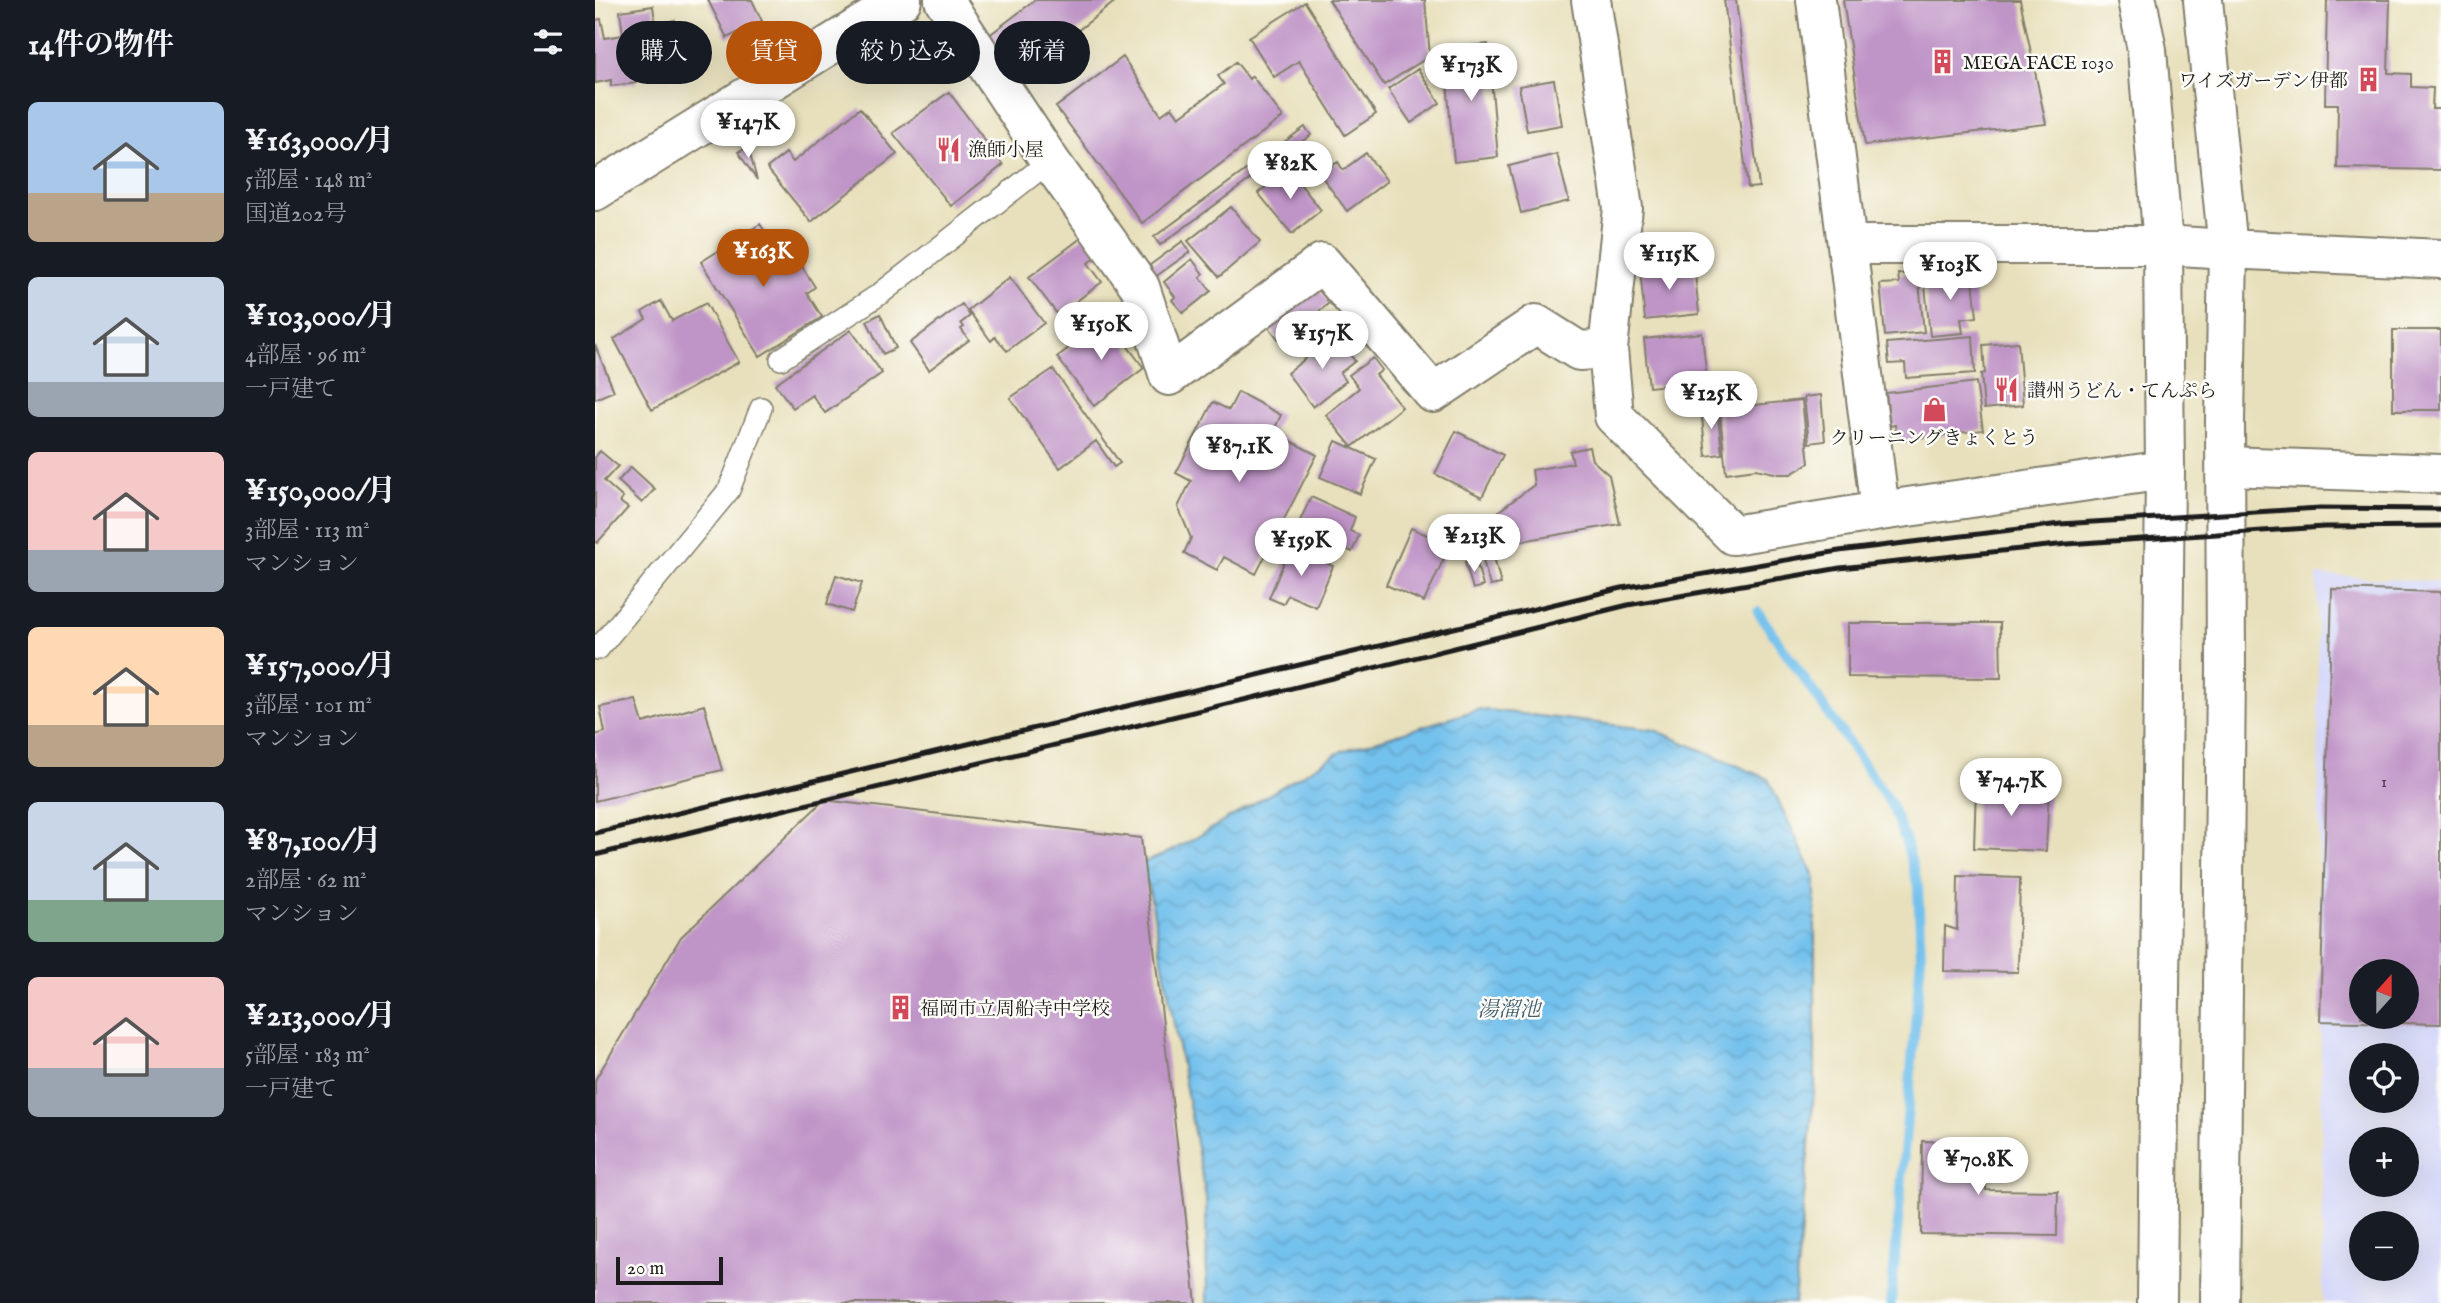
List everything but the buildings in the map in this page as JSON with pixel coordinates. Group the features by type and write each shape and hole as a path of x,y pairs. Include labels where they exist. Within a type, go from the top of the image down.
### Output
{"main road":[{"path":"595,191 902,0"},
{"path":"944,0 1050,161 1140,287 1169,376 1322,263 1433,393 1536,324 1579,351 1608,349"},
{"path":"1591,0 1623,208 1608,349 1614,416 1733,535 1880,511 2165,471"},
{"path":"1817,0 1880,511"},
{"path":"2137,0 2147,50 2163,245 2165,471 2157,1303"},
{"path":"2203,0 2228,250 2220,1303"},
{"path":"1847,245 2163,245 2441,259"},
{"path":"2226,466 2441,474"}],"lane":[{"path":"781,359 880,294 1050,161"},
{"path":"595,645 598,649 729,490 761,408"}],"shaded area":[{"path":"2317,575 2441,582 2441,1303 2323,1303"}],"water":[{"name":"湯溜池","path":"1480,709 1655,730 1768,779 1815,878 1815,1081 1794,1303 1207,1303 1206,1197 1148,883 1121,871 1163,855 1194,839 1342,751"}],"waterway":[{"path":"1758,612 1891,804 1906,842 1918,886 1921,957 1891,1303"}],"railway":[{"path":"595,833 1622,588 1839,551 2060,524 2320,508 2441,509"},
{"path":"595,855 1628,605 1840,568 2067,544 2324,527 2441,526"}],"place":[{"name":"MEGA FACE 1030","path":"1943,62"},
{"name":"ワイズガーデン伊都","path":"2368,80"},
{"name":"漁師小屋","path":"948,149"},
{"name":"讃州うどん・てんぷら","path":"2007,390"},
{"name":"クリーニングきょくとう","path":"1934,409"},
{"name":"福岡市立周船寺中学校","path":"900,1008"}]}
